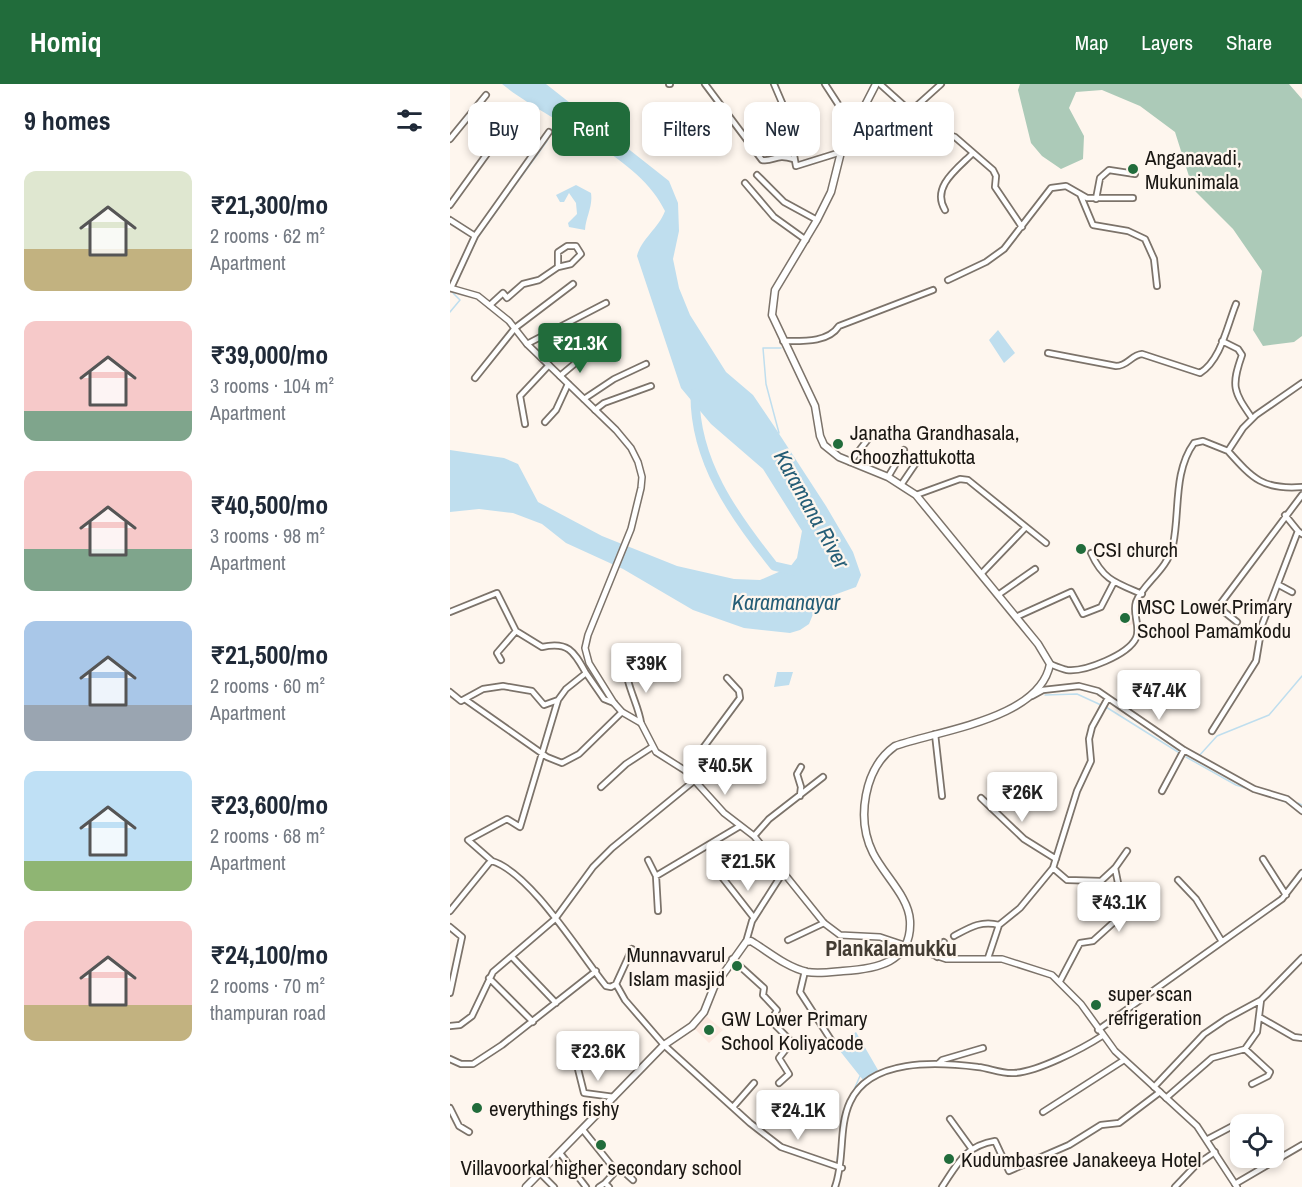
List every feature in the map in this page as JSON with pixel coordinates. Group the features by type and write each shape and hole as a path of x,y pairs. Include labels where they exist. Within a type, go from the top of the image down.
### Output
{"main road":[{"path":"869,102 878,84"},
{"path":"526,1187 664,1045 692,1026 704,1012 714,987 732,959 746,942 751,941 782,961 805,971 828,972 882,966 895,959 906,944 910,920 907,909 869,843 865,816 871,773 884,754 895,746 997,715 1032,696 1042,685 1050,664 982,573 916,495 888,477 839,457 824,445 820,436 815,406 772,315 772,301 777,286 806,240 831,192 840,156"}],"street":[{"path":"705,84 762,160 766,161 778,155 793,159"},
{"path":"774,84 786,112 793,159 798,167 832,155"},
{"path":"825,84 837,102"},
{"path":"878,84 900,102"},
{"path":"921,102 941,84"},
{"path":"450,139 486,95"},
{"path":"549,132 475,236 451,288 470,293 490,305 515,328 526,344 631,448 638,462 642,477 641,488 631,529 585,648 589,663 614,703 622,712 641,723"},
{"path":"954,137 993,170 996,176 995,188 1022,227"},
{"path":"945,210 939,200 939,194 944,184 973,153"},
{"path":"450,205 485,156"},
{"path":"1096,199 1100,178 1109,170 1135,174"},
{"path":"757,175 784,202 817,220"},
{"path":"745,183 774,217 806,240"},
{"path":"948,280 986,262 1004,249 1051,188 1066,186 1096,199 1133,198"},
{"path":"1080,194 1093,225 1128,231 1145,239 1154,259 1157,286"},
{"path":"450,220 475,236"},
{"path":"490,305 503,293 507,298 523,284 539,280 558,267 571,264 581,254 576,246 567,246 558,252 558,267"},
{"path":"475,378 515,328 573,284"},
{"path":"783,341 807,341 832,335 839,326 933,290"},
{"path":"526,344 606,303"},
{"path":"1048,353 1116,366 1122,366 1136,355 1142,354 1200,373 1211,364 1236,304"},
{"path":"1222,341 1238,349 1242,355 1233,381 1238,398 1252,418"},
{"path":"560,376 585,355"},
{"path":"584,399 614,379 646,364"},
{"path":"525,424 520,396 549,365"},
{"path":"1228,451 1252,418 1302,383"},
{"path":"545,422 556,410 568,384"},
{"path":"595,410 604,403 651,386"},
{"path":"850,462 873,434"},
{"path":"1050,664 1068,670 1085,668 1111,659 1136,639 1138,629 1135,613 1136,602 1161,572 1173,546 1179,488 1188,451 1194,443 1203,441 1228,451 1254,478 1270,487 1302,487"},
{"path":"888,477 904,450"},
{"path":"901,485 921,457"},
{"path":"916,495 960,479 968,480 1046,543"},
{"path":"1237,622 1218,607 1302,495"},
{"path":"1212,731 1256,662 1262,625 1300,532 1285,515"},
{"path":"982,573 1026,527"},
{"path":"1091,553 1098,570 1114,582 1142,594"},
{"path":"998,595 1035,569"},
{"path":"1016,617 1071,592 1083,614 1101,607 1114,582"},
{"path":"1279,585 1293,592"},
{"path":"450,612 497,593 516,631 542,647 552,645 568,647 574,652 604,699 614,703"},
{"path":"501,660 497,653 516,631"},
{"path":"627,663 626,675 639,709 641,723 652,747 664,760 686,771 724,813 754,836 782,874 824,923 840,935 880,937 906,944 938,957 988,958 1031,967 1060,981 1081,1004 1102,1036 1124,1060 1208,1139 1236,1186 1302,1145"},
{"path":"586,673 578,678 558,700 520,827 507,819 468,840 492,861 509,870 555,919 608,988 616,984 632,949"},
{"path":"686,771 740,698 739,691 727,678"},
{"path":"450,692 461,701 483,689 503,686 532,691 544,705 558,700"},
{"path":"1032,696 1043,690 1079,686 1098,691 1184,750 1254,789 1287,799 1302,811"},
{"path":"988,958 999,925 1020,908 1053,868 1077,790 1091,761 1089,739 1092,727 1108,698"},
{"path":"466,700 554,760 562,763 579,754 622,712"},
{"path":"935,734 942,796"},
{"path":"601,787 626,764 652,747"},
{"path":"1162,791 1184,750"},
{"path":"800,796 801,787 797,774 801,767"},
{"path":"754,836 769,819 824,777"},
{"path":"450,1026 460,1026 472,1016 489,978 555,919 593,867 612,848 695,780"},
{"path":"981,798 1024,839 1056,859"},
{"path":"656,876 740,826"},
{"path":"1053,868 1067,880 1101,881 1115,868 1127,850"},
{"path":"1263,859 1286,895"},
{"path":"648,860 656,876 658,911"},
{"path":"450,911 492,861"},
{"path":"726,865 718,872 754,918"},
{"path":"1060,981 1080,943 1093,941 1124,913 1115,868"},
{"path":"1098,1030 1286,895 1302,873"},
{"path":"746,942 754,918 782,874"},
{"path":"1178,880 1196,899 1221,940"},
{"path":"954,936 974,925 989,922 999,925"},
{"path":"789,940 824,923"},
{"path":"450,927 462,937 450,991"},
{"path":"938,957 944,942"},
{"path":"512,957 556,1003"},
{"path":"1154,1087 1204,1034 1226,1018 1261,1000 1302,958"},
{"path":"732,959 764,988 763,995 777,1010 771,1021 790,1040 790,1044 780,1058 789,1074 779,1083"},
{"path":"450,1059 461,1064 473,1064 533,1022 596,971"},
{"path":"805,971 800,992 833,1043"},
{"path":"489,978 533,1022"},
{"path":"616,984 625,1000 664,1045 781,1147 842,1168"},
{"path":"1166,1098 1212,1058 1245,1049 1257,1032 1261,1018 1261,1000"},
{"path":"1261,1018 1294,1037 1302,1038"},
{"path":"835,1187 842,1168 843,1138 849,1104 866,1080 889,1069 938,1065 977,1067 1014,1073 1062,1058 1102,1036"},
{"path":"938,1065 942,1060 983,1048"},
{"path":"1245,1049 1270,1072 1268,1076 1252,1084"},
{"path":"1043,1112 1124,1060"},
{"path":"578,1069 584,1093 614,1097"},
{"path":"733,1107 754,1083"},
{"path":"942,1187 971,1148 980,1143 995,1141 1009,1171 1069,1145 1101,1125 1119,1123 1160,1092"},
{"path":"450,1108 459,1126 469,1132"},
{"path":"950,1119 971,1148"},
{"path":"1208,1139 1230,1127"},
{"path":"583,1130 616,1171"},
{"path":"1175,1187 1196,1165 1215,1152"},
{"path":"560,1153 586,1187"},
{"path":"616,1171 623,1171 633,1180"},
{"path":"599,1187 607,1185 616,1171"},
{"path":"539,1172 554,1187"}],"shaded area":[{"name":"MSC Lower Primary School Pamamkodu","path":"1130,611 1134,624 1126,626 1125,622 1120,624 1118,615"},
{"name":"GW Lower Primary School Koliyacode","path":"706,1016 723,1030 709,1043 695,1029"}],"green space":[{"path":"1020,84 1289,84 1302,99 1302,336 1294,342 1263,346 1253,330 1262,271 1233,229 1193,189 1175,132 1140,106 1102,90 1076,92 1069,108 1084,136 1083,159 1061,169 1042,156 1031,143 1018,90"}],"water":[{"name":"Karamanayar","path":"502,84 546,84 569,102 552,102 552,117 540,110 540,102 528,102"},
{"name":"Karamanayar","path":"630,150 669,181 678,203 679,231 673,259 679,288 690,315 726,372 753,395 826,506 853,552 861,575 856,587 823,599 816,607 809,624 800,630 790,633 744,628 693,610 623,569 566,543 542,524 513,513 479,509 450,512 450,450 504,458 518,464 538,502 602,536 677,566 734,579 760,580 790,567 797,558 802,531 763,469 711,424 681,388 637,256 642,244 659,223 665,211 653,191 636,173 615,157 630,156"},
{"path":"576,185 591,193 585,230 569,227 568,223 577,214 576,203 569,193 564,202 560,202 556,195"},
{"path":"998,330 1015,353 1004,363 989,340"},
{"path":"777,672 793,672 789,685 774,687"},
{"path":"856,1032 878,1070 863,1080 836,1046"}],"waterway":[{"path":"458,279 478,237 547,141 552,129"},
{"path":"450,312 460,300 453,293"},
{"path":"779,433 766,384 763,348 781,348"},
{"path":"695,393 696,418 701,442 719,486 731,507 774,566 796,571"},
{"path":"1198,757 1217,736 1269,715 1302,676"},
{"path":"1045,695 1077,694 1101,705"},
{"path":"1106,707 1178,752"},
{"path":"1186,757 1236,785 1252,790"},
{"path":"1265,795 1289,803"},
{"path":"1298,803 1302,805"},
{"path":"845,1110 860,1076"},
{"path":"837,1160 840,1138"}],"place":[{"name":"Anganavadi, Mukunimala","path":"1133,169"},
{"name":"Janatha Grandhasala, Choozhattukotta","path":"838,444"},
{"name":"CSI church","path":"1081,549"},
{"name":"MSC Lower Primary School Pamamkodu","path":"1125,618"},
{"name":"Munnavvarul Islam masjid","path":"737,966"},
{"name":"super scan refrigeration","path":"1096,1005"},
{"name":"GW Lower Primary School Koliyacode","path":"709,1030"},
{"name":"everythings fishy","path":"477,1108"},
{"name":"Villavoorkal higher secondary school","path":"601,1145"},
{"name":"Kudumbasree Janakeeya Hotel","path":"949,1159"}],"district":[{"name":"Plankalamukku","path":"891,948"}],"water label":[{"name":"Karamana River","path":"812,509"}]}
